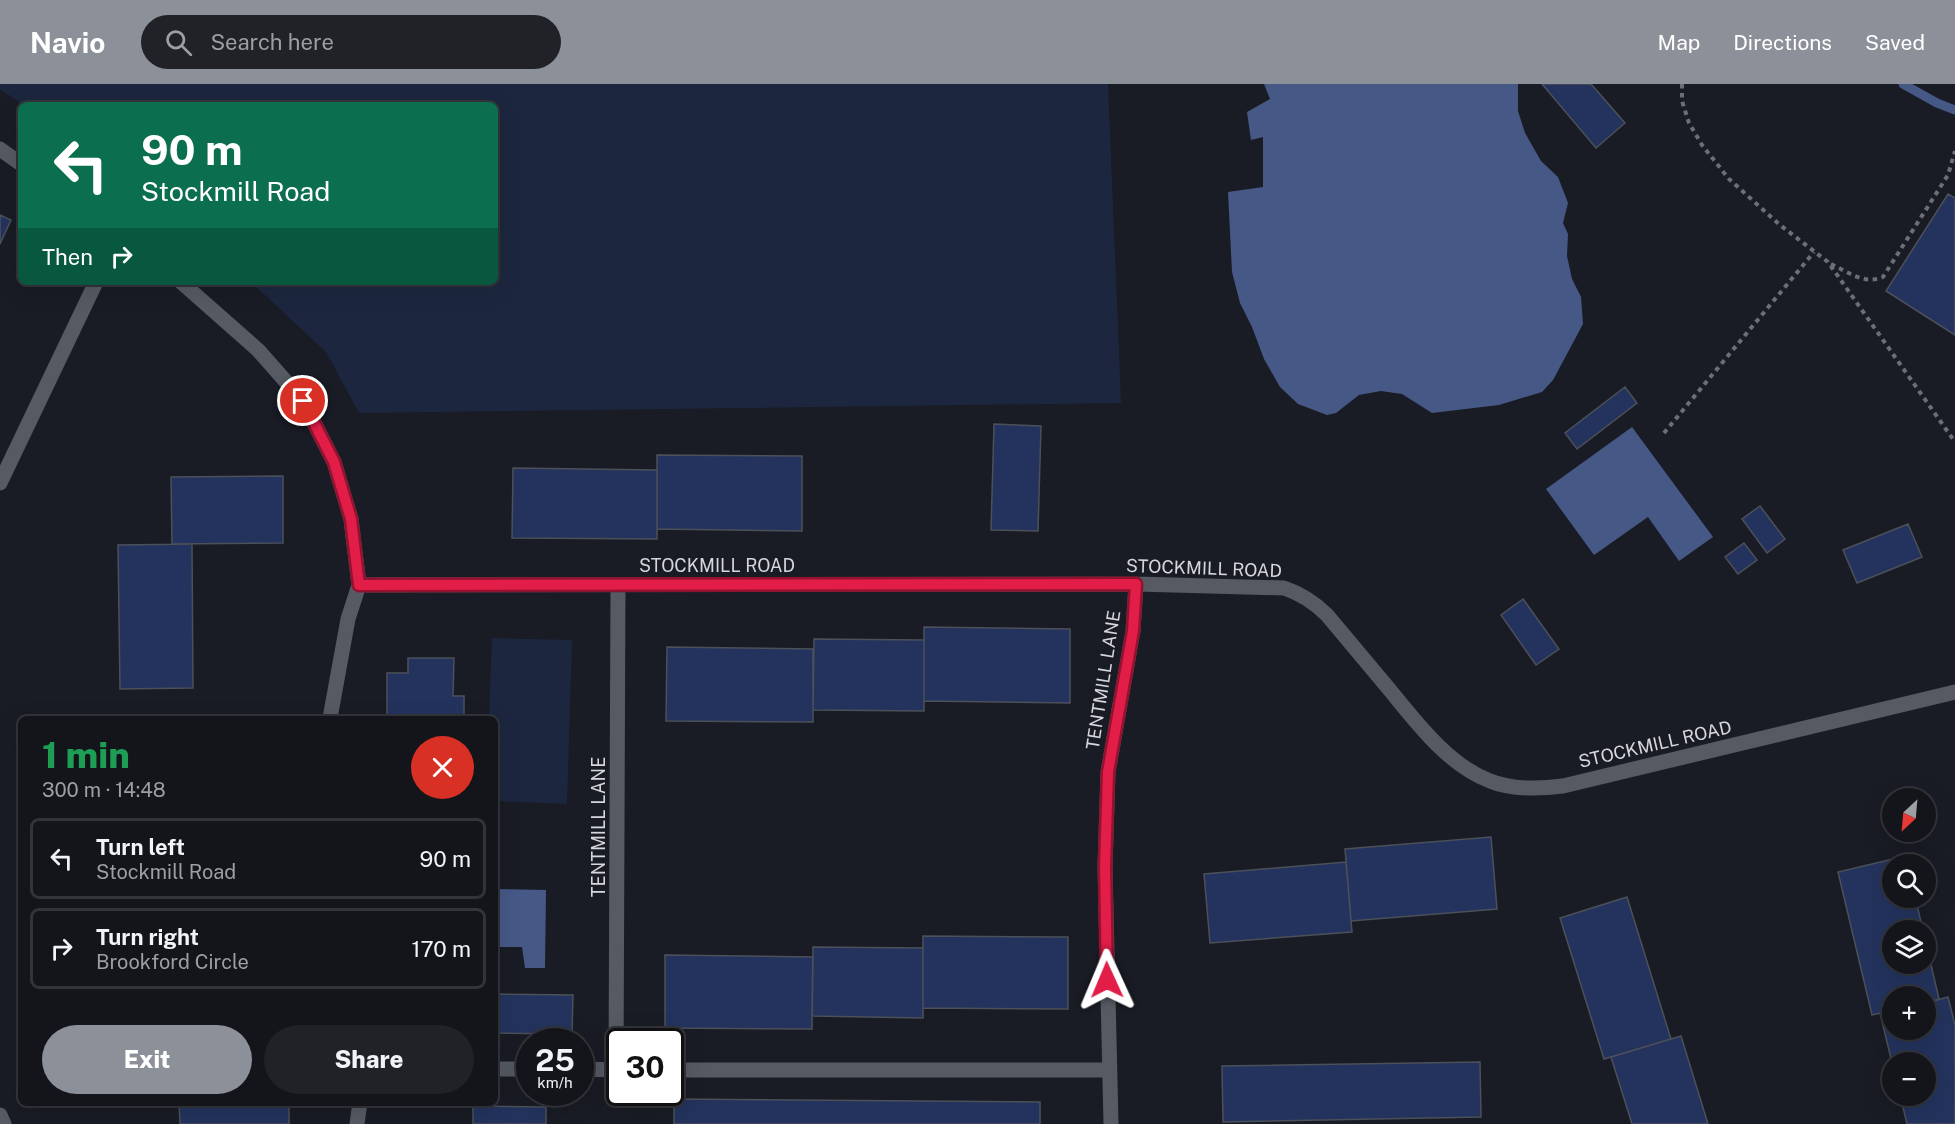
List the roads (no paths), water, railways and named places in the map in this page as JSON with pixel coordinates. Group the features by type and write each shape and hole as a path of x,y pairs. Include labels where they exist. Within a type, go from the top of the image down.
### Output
{"street":[{"path":"0,149 18,162"},
{"path":"0,483 95,285"},
{"path":"184,285 258,350 303,401 334,462 351,519 359,585 348,619 330,716"},
{"name":"STOCKMILL ROAD","path":"359,585 1136,584 1284,588 1297,592 1312,601 1327,615 1411,716 1443,750 1471,772 1492,782 1541,789 1563,786 1955,692"},
{"name":"TENTMILL LANE","path":"1111,1124 1105,867 1108,772 1133,631 1136,584"},
{"name":"TENTMILL LANE","path":"618,585 618,1028"},
{"path":"498,1069 516,1069"},
{"path":"684,1070 1109,1071"},
{"path":"357,1124 359,1106"},
{"path":"0,1115 4,1124"}],"water":[{"path":"1264,84 1518,84 1518,111 1525,133 1541,161 1558,177 1568,203 1563,223 1568,234 1567,256 1572,279 1581,297 1583,324 1553,380 1542,392 1499,405 1432,413 1402,394 1381,391 1359,395 1336,413 1327,415 1298,404 1280,387 1264,359 1240,303 1232,272 1228,192 1263,187 1263,137 1251,140 1247,112 1270,99"},
{"path":"1632,427 1713,537 1679,561 1648,517 1594,555 1546,489"},
{"path":"498,889 546,890 545,968 525,968 522,947 498,947"}],"waterway":[{"path":"1903,84 1955,110"}]}
